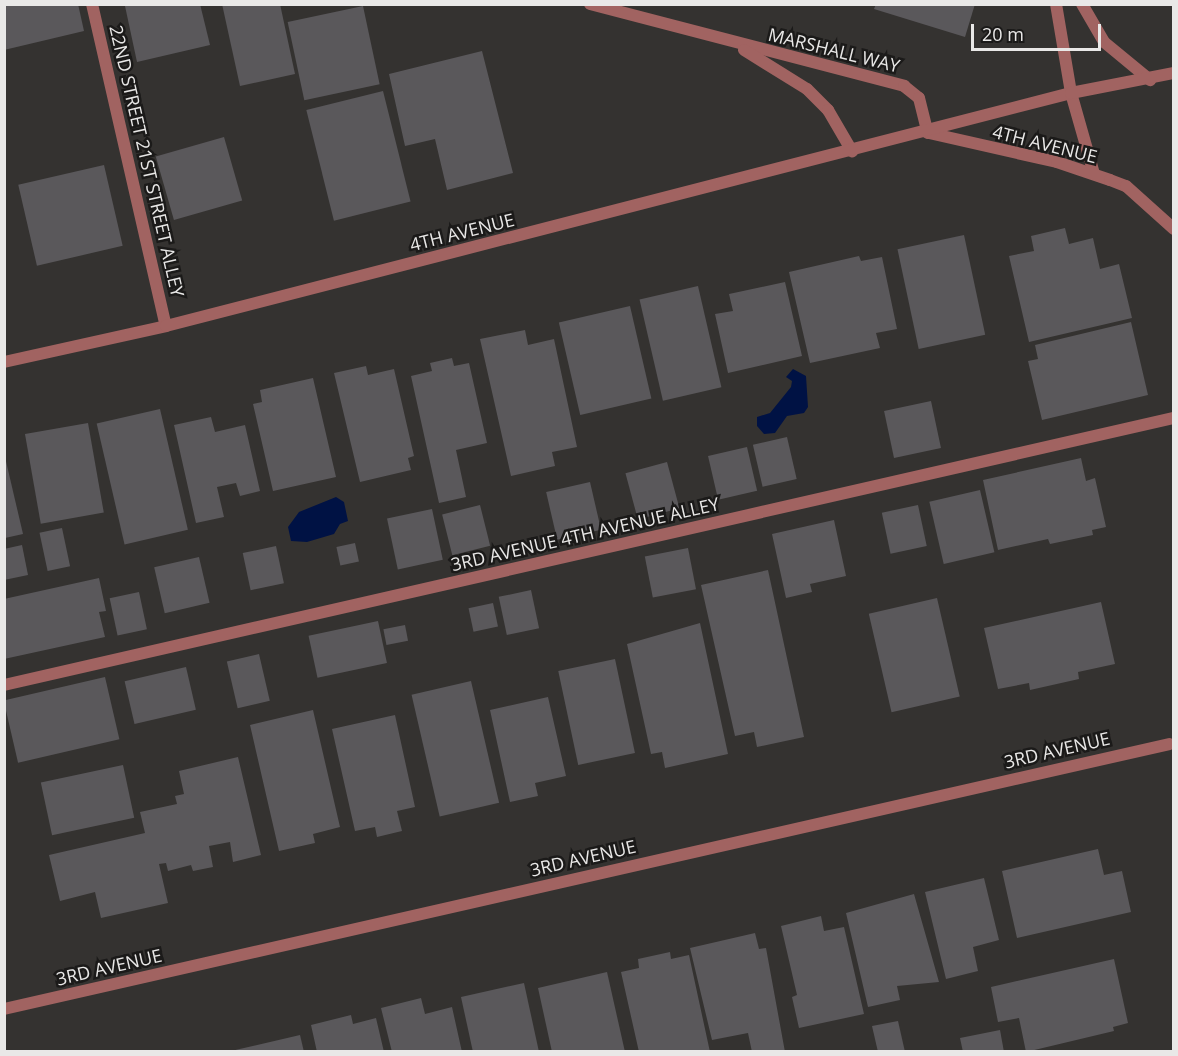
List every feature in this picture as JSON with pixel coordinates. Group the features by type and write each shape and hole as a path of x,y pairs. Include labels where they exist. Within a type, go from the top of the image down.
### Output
{"street":[{"name":"22ND STREET 21ST STREET ALLEY","path":"92,4 166,326"},
{"name":"MARSHALL WAY","path":"590,4 736,44 904,86 920,98 927,133"},
{"path":"1056,4 1071,93 1094,174"},
{"path":"1082,4 1104,42 1150,80"},
{"name":"MARSHALL WAY","path":"736,44 807,89 842,128 852,151"},
{"name":"4TH AVENUE","path":"4,362 166,326 927,133 1071,93 1150,80 1173,73"},
{"name":"4TH AVENUE","path":"927,133 1058,162 1126,186 1173,229"},
{"name":"3RD AVENUE 4TH AVENUE ALLEY","path":"4,685 1173,418"},
{"name":"3RD AVENUE","path":"5,1006 1172,742"}],"shaded area":[{"path":"793,369 806,376 808,407 804,413 787,416 775,433 764,434 757,426 757,417 770,413 791,387 792,381 786,377"},
{"path":"336,497 344,502 348,521 340,524 334,534 307,542 291,541 288,527 299,512"}],"building":[{"path":"4,4 78,4 84,31 4,50"},
{"path":"200,4 210,45 137,62 125,6"},
{"path":"222,4 280,4 295,74 240,86"},
{"path":"876,4 975,4 965,37 874,9"},
{"path":"363,6 380,84 304,100 288,22"},
{"path":"482,51 513,173 447,190 435,139 405,146 389,74"},
{"path":"383,91 411,202 334,221 306,110"},
{"path":"224,137 242,200 174,220 156,157"},
{"path":"104,165 123,246 37,266 18,185"},
{"path":"1065,228 1069,244 1093,238 1100,269 1119,264 1132,318 1029,342 1009,256 1034,251 1031,236"},
{"path":"964,235 985,335 919,349 897,249"},
{"path":"859,256 861,261 882,257 897,329 876,333 880,348 810,363 789,272"},
{"path":"785,282 802,356 728,373 715,314 733,311 729,294"},
{"path":"698,286 721,387 663,401 640,299"},
{"path":"630,306 651,399 580,415 559,322"},
{"path":"1131,322 1148,395 1042,420 1028,361 1038,359 1035,345"},
{"path":"525,330 528,345 554,339 577,447 552,452 555,466 511,476 480,339"},
{"path":"452,358 454,366 469,363 487,443 456,450 466,497 439,503 411,376 432,371 430,363"},
{"path":"366,366 368,375 394,369 414,456 408,458 411,470 360,482 334,373"},
{"path":"313,378 336,477 273,491 253,404 262,402 260,390"},
{"path":"931,401 941,448 894,458 884,411"},
{"path":"160,409 188,530 125,544 97,424"},
{"path":"211,417 215,432 245,425 260,491 240,496 236,483 217,487 224,517 196,523 174,425"},
{"path":"88,423 104,513 41,524 25,434"},
{"path":"787,437 797,479 763,487 753,445"},
{"path":"747,447 757,491 718,500 708,456"},
{"path":"5,457 23,534 5,538"},
{"path":"1081,458 1086,481 1095,478 1106,527 1092,530 1093,535 1050,544 1048,539 998,550 983,480"},
{"path":"667,462 679,508 638,519 625,473"},
{"path":"590,482 601,530 557,540 546,492"},
{"path":"980,490 994,552 944,564 929,502"},
{"path":"480,505 490,546 452,555 442,514"},
{"path":"918,505 927,546 891,554 882,513"},
{"path":"432,509 443,560 398,569 387,519"},
{"path":"834,520 846,576 810,584 812,592 786,598 772,534"},
{"path":"62,528 70,566 48,571 40,533"},
{"path":"355,543 359,562 340,566 336,547"},
{"path":"22,545 28,575 4,580 4,549"},
{"path":"276,546 284,583 251,590 243,553"},
{"path":"688,548 696,589 653,598 645,556"},
{"path":"199,557 210,603 165,613 154,567"},
{"path":"768,570 804,737 757,747 754,732 735,736 701,585"},
{"path":"99,578 106,611 99,612 105,637 4,659 4,599"},
{"path":"531,590 539,628 507,635 499,597"},
{"path":"139,592 147,629 118,635 110,598"},
{"path":"937,598 960,696 892,712 869,614"},
{"path":"1101,602 1115,664 1078,672 1079,679 1030,690 1029,683 998,689 984,628"},
{"path":"493,603 498,626 474,632 469,608"},
{"path":"378,621 387,663 317,678 309,636"},
{"path":"700,623 728,754 665,768 662,752 651,754 627,644"},
{"path":"405,625 408,641 386,645 383,629"},
{"path":"259,654 270,701 238,708 227,661"},
{"path":"615,659 635,753 578,765 558,671"},
{"path":"186,667 196,710 135,724 125,681"},
{"path":"105,677 119,739 18,763 4,700"},
{"path":"471,681 499,803 440,817 412,695"},
{"path":"548,697 566,776 535,783 538,796 510,802 490,710"},
{"path":"313,710 340,827 313,834 315,843 279,851 250,725"},
{"path":"395,715 415,807 397,811 402,831 377,837 375,827 355,831 332,729"},
{"path":"238,757 261,855 233,862 230,842 209,846 213,867 193,871 191,865 168,871 166,863 159,864 168,903 101,918 95,892 60,901 49,855 145,833 140,812 177,804 175,796 184,794 179,771"},
{"path":"123,765 134,818 52,835 41,782"},
{"path":"1098,849 1104,875 1122,871 1131,912 1017,938 1002,871"},
{"path":"984,878 999,940 973,947 978,971 946,979 925,892"},
{"path":"914,894 939,982 897,986 900,1000 868,1007 846,913"},
{"path":"821,916 824,931 844,927 864,1014 799,1028 792,997 797,995 781,926"},
{"path":"755,933 759,949 766,948 785,1052 752,1052 748,1033 712,1040 690,948"},
{"path":"670,952 671,959 689,955 710,1052 639,1052 621,972 639,968 638,959"},
{"path":"1114,959 1128,1023 1113,1027 1114,1031 1026,1052 1019,1018 998,1022 991,987"},
{"path":"607,972 625,1052 552,1052 538,988"},
{"path":"524,983 539,1052 473,1052 461,997"},
{"path":"421,998 425,1014 452,1007 462,1052 392,1052 381,1008"},
{"path":"351,1015 353,1024 376,1018 384,1052 317,1052 311,1025"},
{"path":"898,1021 905,1052 878,1052 872,1026"},
{"path":"1000,1030 1004,1052 963,1052 960,1038"},
{"path":"300,1035 304,1052 231,1052 231,1051"}]}
